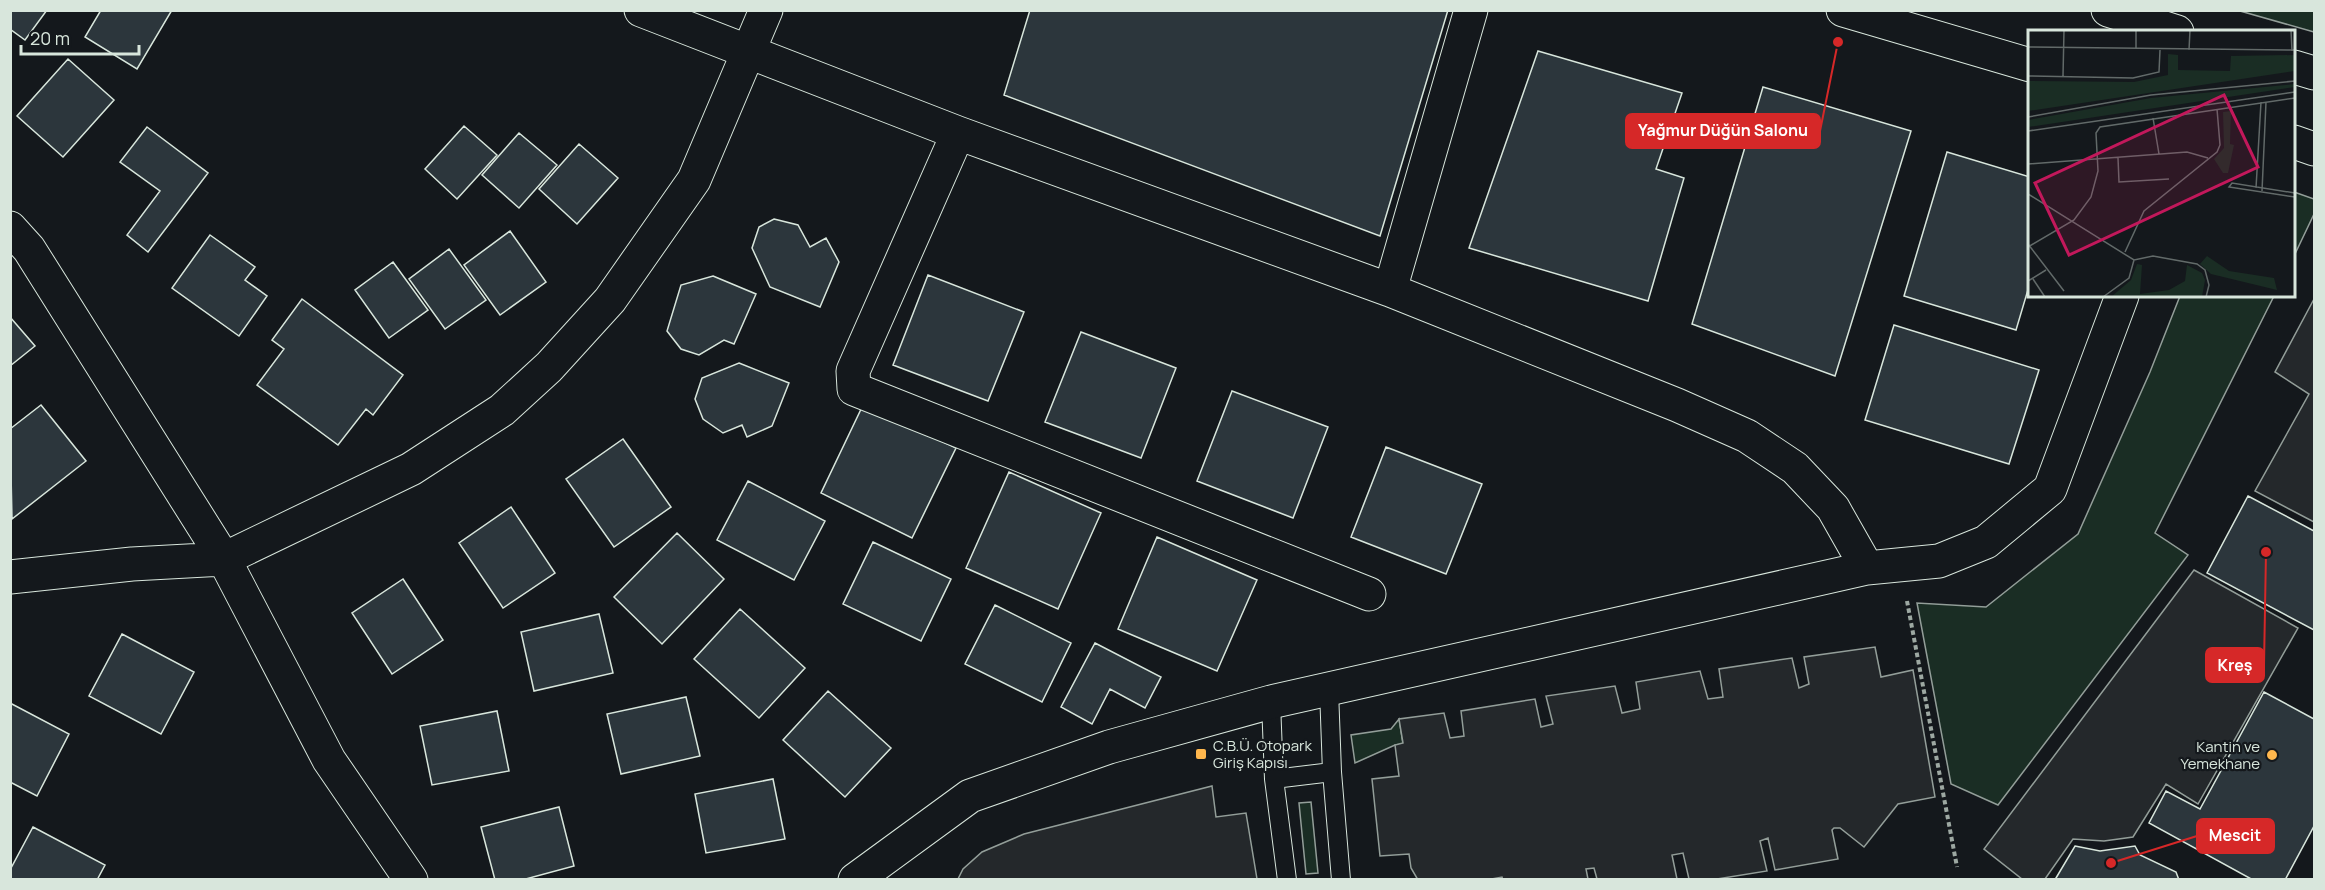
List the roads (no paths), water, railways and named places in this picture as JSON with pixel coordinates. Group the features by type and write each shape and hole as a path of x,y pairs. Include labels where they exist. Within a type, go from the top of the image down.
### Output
{"main road":[{"path":"641,10 958,133 1390,290 1677,405 1747,436 1795,468 1833,508 1867,568"},
{"path":"10,577 132,564 224,559 411,469 502,410 549,367 610,300 694,180 766,10"},
{"path":"1390,290 1471,10"},
{"path":"1843,10 2028,64"},
{"path":"2108,10 2171,30"},
{"path":"2295,67 2314,73"},
{"path":"958,133 853,371 854,388 1369,594"},
{"path":"2295,142 2314,148"},
{"path":"10,228 29,249 224,559 329,760 411,879"},
{"path":"855,879 970,796 1109,747 1271,702 1867,568 1939,561 1986,542 2050,489 2122,297"}],"lane":[{"path":"1329,690 1332,772 1341,879"},
{"path":"1271,702 1274,779 1287,879"},
{"path":"1274,779 1332,772"}],"place":[{"name":"Yağmur Düğün Salonu","path":"1838,42"},
{"name":"Kreş","path":"2266,552"},
{"name":"C.B.Ü. Otopark Giriş Kapısı","path":"1201,754"},
{"name":"Kantin ve Yemekhane","path":"2272,755"},
{"name":"Mescit","path":"2111,863"}]}
